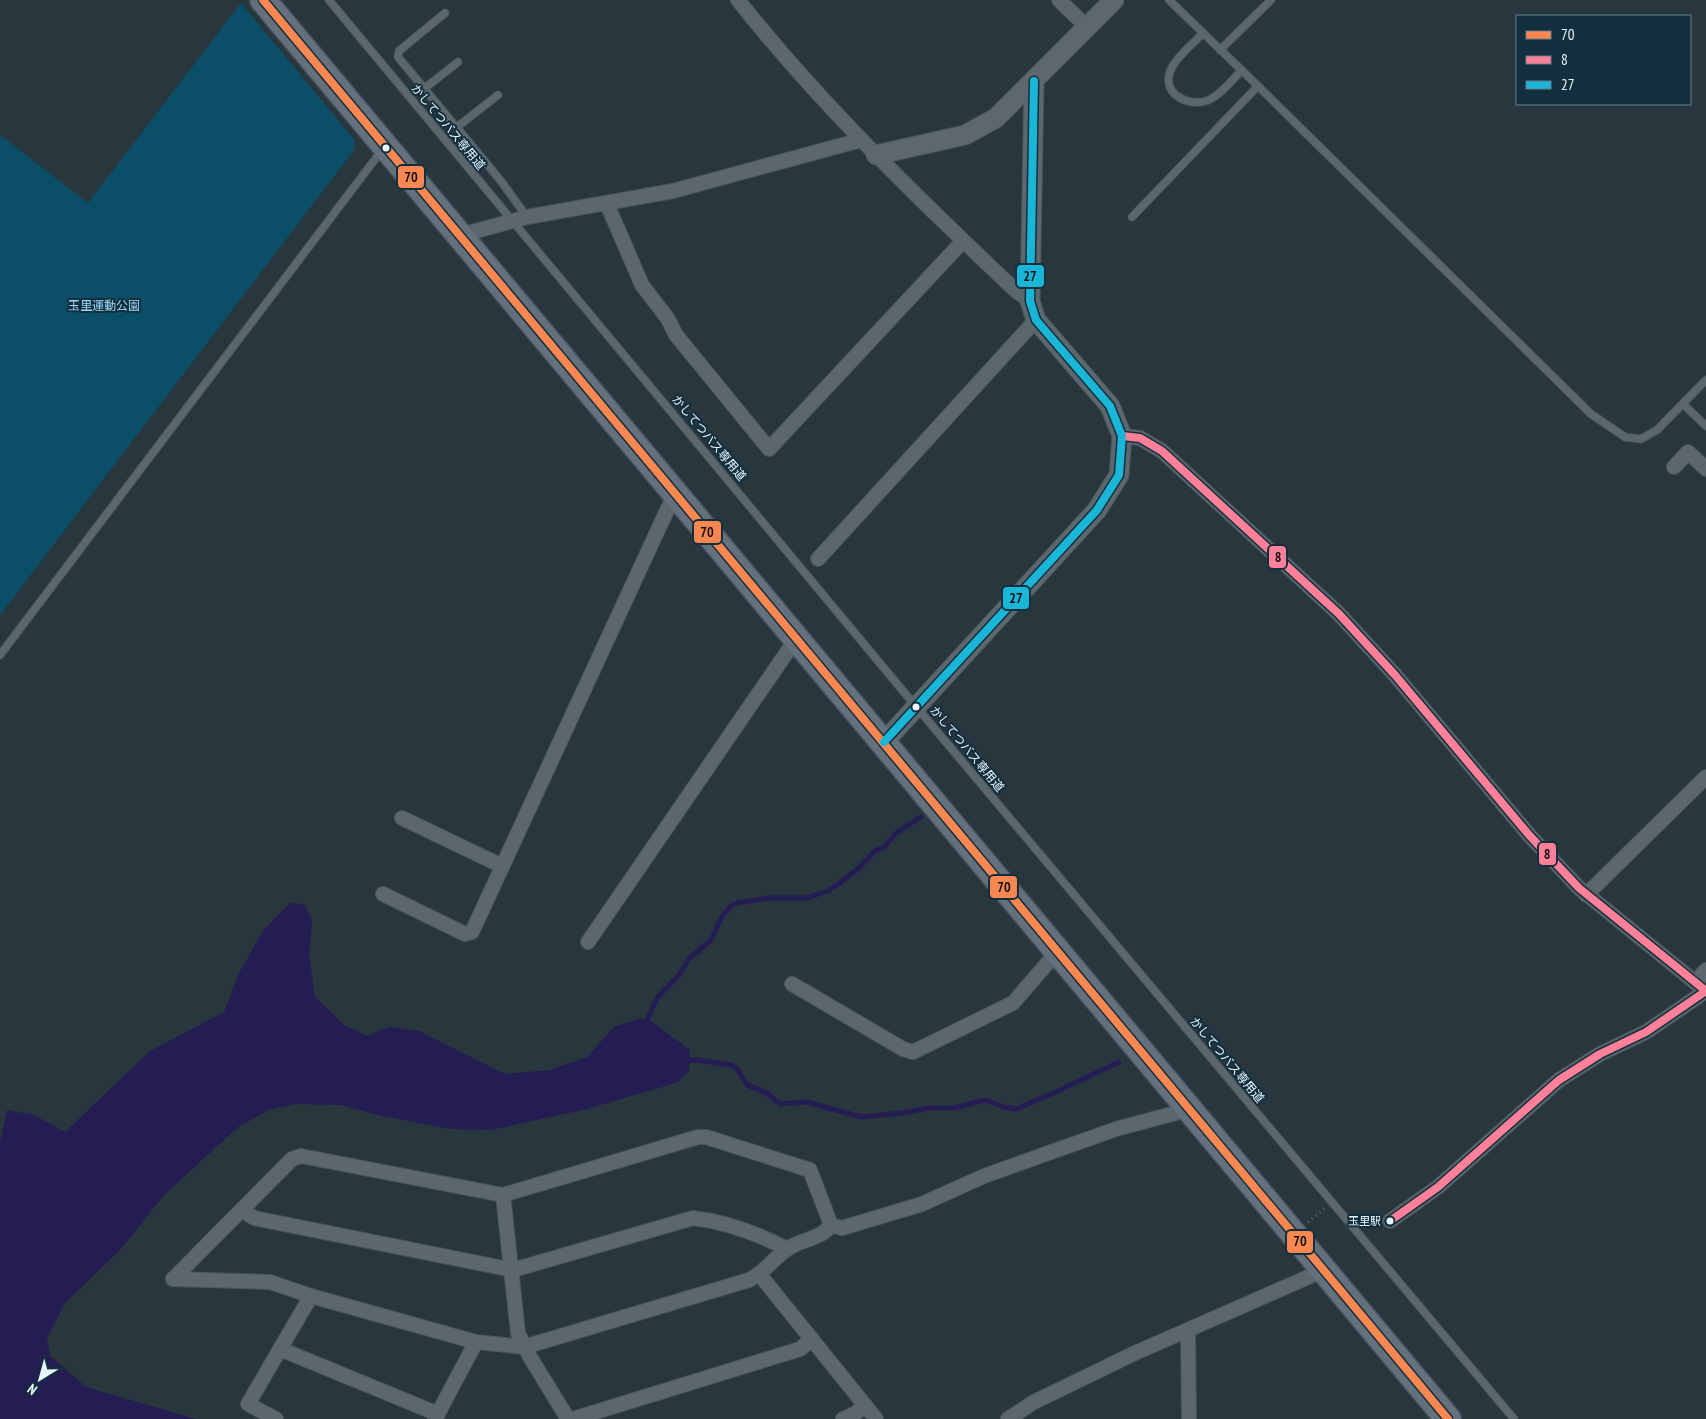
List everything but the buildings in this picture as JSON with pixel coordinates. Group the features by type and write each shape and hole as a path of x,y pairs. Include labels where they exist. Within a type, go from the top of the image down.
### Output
{"highway":[{"path":"264,0 884,742 1186,1108 1448,1419"}],"street":[{"path":"738,0 861,140 1014,290 1030,301"},
{"path":"1059,0 1087,27"},
{"path":"876,155 965,134 979,128 1001,114 1114,0"},
{"path":"884,742 1097,510 1119,475 1122,436 1110,406 1036,320 1030,301 1034,81"},
{"path":"461,235 527,217 672,191 861,140"},
{"path":"607,204 642,285 668,319 676,335 768,449 963,241"},
{"path":"818,559 1036,320"},
{"path":"1122,436 1140,438 1162,450 1339,614 1395,676 1523,828 1586,895 1706,991 1646,1032 1600,1054 1559,1080 1438,1187 1390,1221"},
{"path":"1674,467 1688,452 1706,470"},
{"path":"383,894 465,934 469,934 474,928 675,493"},
{"path":"588,942 796,639"},
{"path":"1586,895 1706,777"},
{"path":"402,818 502,866"},
{"path":"792,984 904,1049 913,1052 1013,1003 1057,952"},
{"path":"1694,982 1706,970"},
{"path":"832,1225 842,1228 922,1204 984,1176 1116,1129 1176,1113 1186,1108"},
{"path":"702,1136 810,1170 832,1225 826,1232 787,1249 760,1274 524,1347 476,1342 311,1296 270,1282 173,1279 292,1159 301,1156 503,1195 702,1136"},
{"path":"503,1195 513,1270 518,1333 524,1347 568,1419"},
{"path":"243,1210 254,1218 513,1270 693,1218 722,1222 768,1239 787,1249"},
{"path":"1008,1419 1034,1402 1322,1270"},
{"path":"760,1274 876,1419"},
{"path":"276,1419 248,1404 311,1296"},
{"path":"1188,1330 1189,1419"},
{"path":"573,1419 800,1349 812,1339"},
{"path":"280,1349 437,1417 476,1342"},
{"path":"843,1419 856,1413 865,1405"}],"lane":[{"name":"かしてつバス専用道","path":"328,0 916,706 1514,1419"},
{"path":"1169,0 1591,414 1625,437 1641,439 1657,430 1706,380"},
{"path":"1220,50 1271,0"},
{"path":"445,13 398,53 398,57 457,127 527,217"},
{"path":"1202,34 1178,59 1171,70 1168,82 1171,91 1178,98 1193,102 1207,100 1222,90 1241,71"},
{"path":"425,88 458,62"},
{"path":"1132,217 1258,86"},
{"path":"457,127 498,96"},
{"path":"0,655 385,146"},
{"path":"1683,404 1706,426"}],"path":[{"path":"1292,1235 1332,1202"}],"green space":[{"name":"玉里運動公園","path":"241,3 352,137 355,142 354,150 0,615 0,135 88,203"}],"shaded area":[{"path":"290,903 304,904 312,920 309,955 315,997 344,1025 367,1036 389,1027 419,1031 505,1074 550,1070 587,1057 614,1027 638,1019 648,1019 690,1050 689,1071 676,1083 587,1109 491,1130 451,1129 382,1116 341,1105 297,1104 268,1110 237,1128 165,1194 120,1250 65,1303 47,1338 50,1356 86,1387 196,1419 0,1419 0,1143 7,1110 34,1115 65,1132 150,1051 224,1012 239,973 263,931"}],"waterway":[{"path":"645,1025 657,998 678,976 689,959 712,939 721,918 730,907 737,903 769,898 807,898 830,890 858,869 875,851 885,846 896,833 921,817"},
{"path":"684,1061 696,1060 732,1065 737,1069 747,1085 767,1093 780,1104 807,1102 861,1117 903,1113 929,1108 954,1108 985,1100 1016,1109 1119,1062"}],"transit line":[{"name":"70","path":"263,0 1448,1419"},
{"name":"27","path":"884,742 1097,510 1119,475 1122,436 1110,406 1036,320 1030,301 1034,81"},
{"name":"8","path":"1122,436 1140,438 1162,451 1339,614 1395,675 1529,835 1579,888 1706,991 1646,1032 1600,1054 1559,1080 1438,1187 1390,1221"}],"place":[{"name":"玉里駅","path":"1390,1221"}]}
